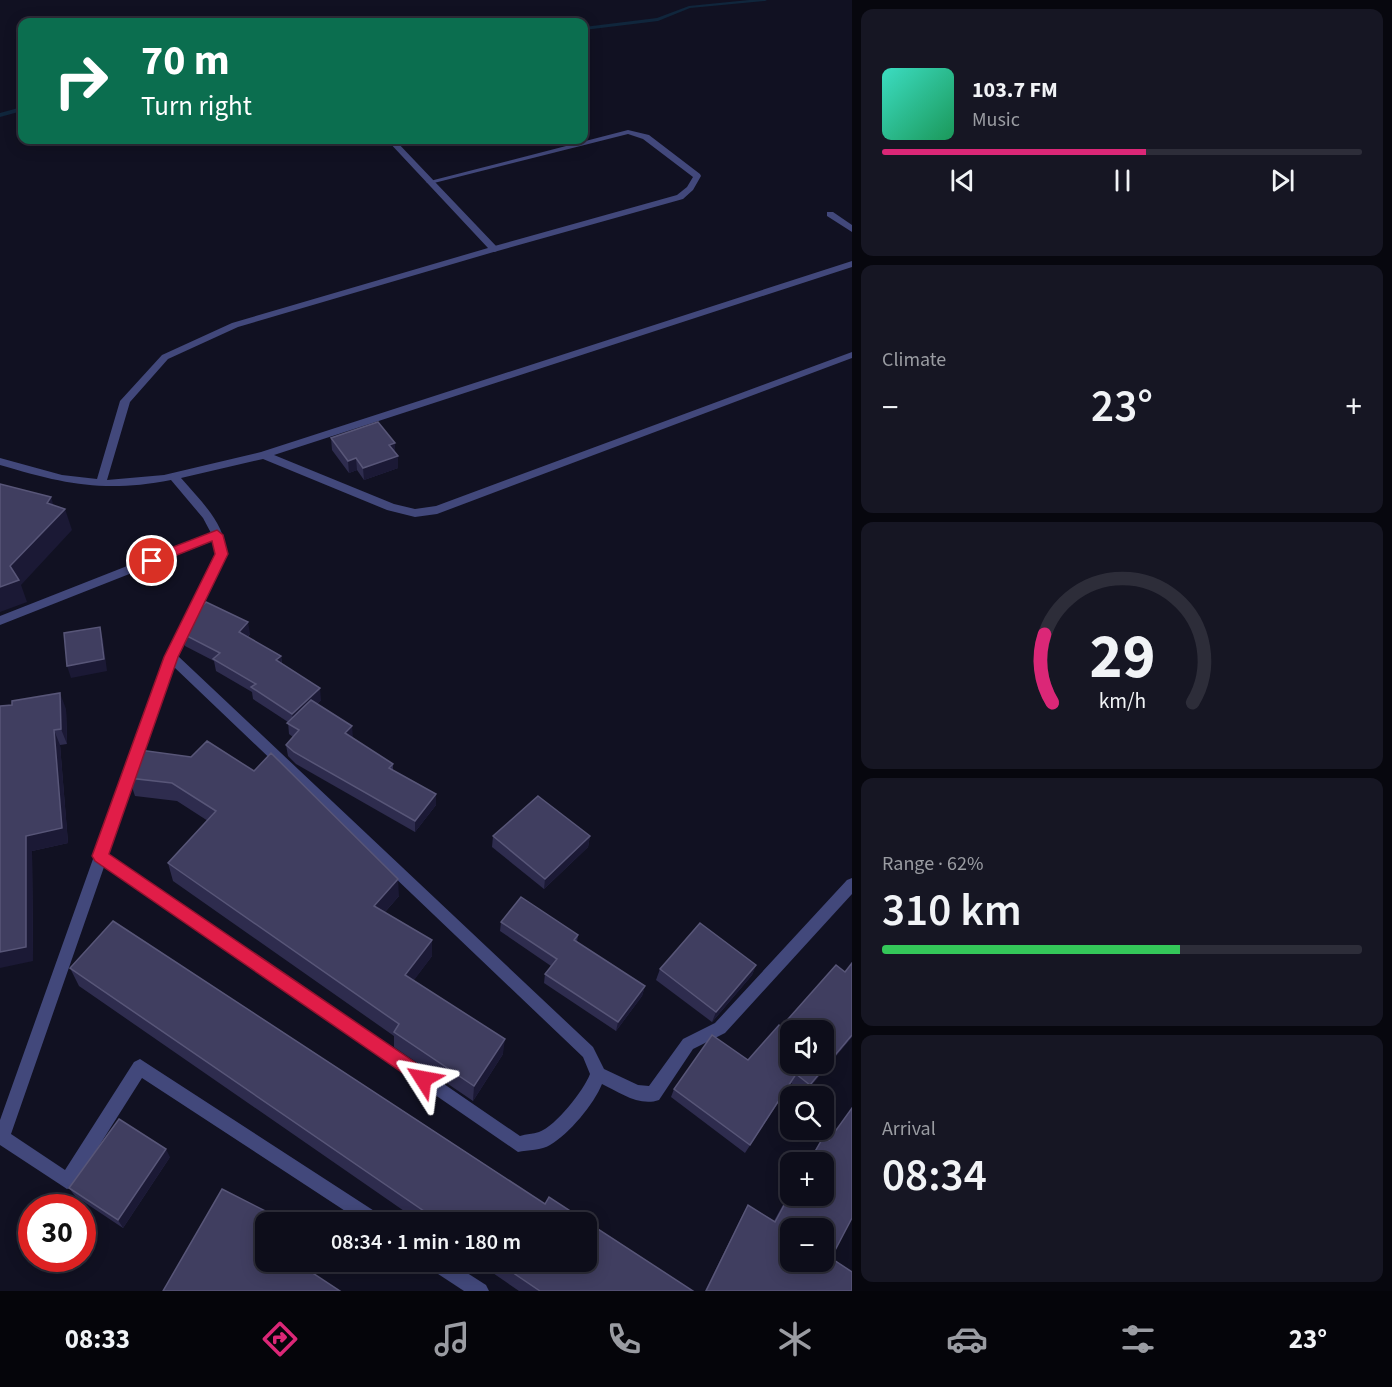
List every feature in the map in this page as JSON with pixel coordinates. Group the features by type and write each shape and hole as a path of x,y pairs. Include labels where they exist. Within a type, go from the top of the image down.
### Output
{"street":[{"path":"101,483 124,401 165,357 235,325 680,197 690,188 697,176 646,137 628,132 588,142"},
{"path":"395,144 494,249"},
{"path":"430,182 580,144"},
{"path":"830,214 852,229"},
{"path":"0,461 62,479 101,483 174,477 264,455 852,264"},
{"path":"264,455 391,507 416,513 437,510 852,355"},
{"path":"174,477 207,516 217,535 221,554 171,657 1,1140 67,1181 140,1067 361,1212"},
{"path":"0,621 217,535"},
{"path":"171,657 588,1052 598,1074 637,1093 653,1094 688,1044 720,1028 852,884"},
{"path":"100,856 518,1144 545,1139 562,1125 591,1092 598,1074"},
{"path":"451,1272 480,1291"}],"building":[{"path":"378,422 395,443 389,445 398,456 363,468 356,458 348,461 331,438"},
{"path":"0,484 51,497 47,503 65,509 10,566 19,580 0,587"},
{"path":"206,602 248,622 239,632 281,656 276,660 320,688 292,714 251,687 256,684 213,659 220,653 183,634 192,616"},
{"path":"100,627 104,659 67,666 64,633"},
{"path":"60,693 61,729 54,730 62,828 26,836 26,947 0,952 0,706 12,705 12,701"},
{"path":"311,700 352,726 345,733 393,764 389,768 436,794 415,821 294,752 286,745 299,730 287,723"},
{"path":"207,741 254,771 271,753 398,879 374,906 432,940 405,975 505,1039 474,1086 394,1032 399,1024 168,863 216,811 172,783 129,778 140,750 191,757"},
{"path":"538,796 590,836 545,879 493,836"},
{"path":"521,897 578,935 574,940 645,986 618,1022 545,974 557,959 501,922"},
{"path":"113,921 545,1204 549,1197 572,1212 425,1212 70,968"},
{"path":"700,923 756,965 716,1012 660,969"},
{"path":"852,963 852,1035 834,1056 834,1020 787,1020 836,965 845,972"},
{"path":"779,1025 780,1074 796,1074 788,1086 780,1086 780,1099 750,1145 674,1089 712,1035 748,1060"},
{"path":"796,1074 819,1074 810,1085"},
{"path":"852,1108 852,1218 834,1252 834,1218 780,1218 780,1272 834,1272 834,1260 852,1272 852,1291 706,1291 748,1205 775,1222 784,1206 834,1206 834,1152 815,1152 822,1140 834,1140 834,1133"},
{"path":"119,1119 166,1149 118,1220 96,1206 96,1194 78,1194 69,1188"},
{"path":"222,1189 267,1212 255,1212 255,1272 311,1272 340,1291 163,1291"},
{"path":"597,1228 693,1291 540,1291 512,1272 597,1272"}],"waterway":[{"path":"588,28 658,19 689,7 765,0"},
{"path":"0,115 18,110"}],"route":[{"path":"152,561 217,535 221,554 171,657 100,856 423,1079"}]}
